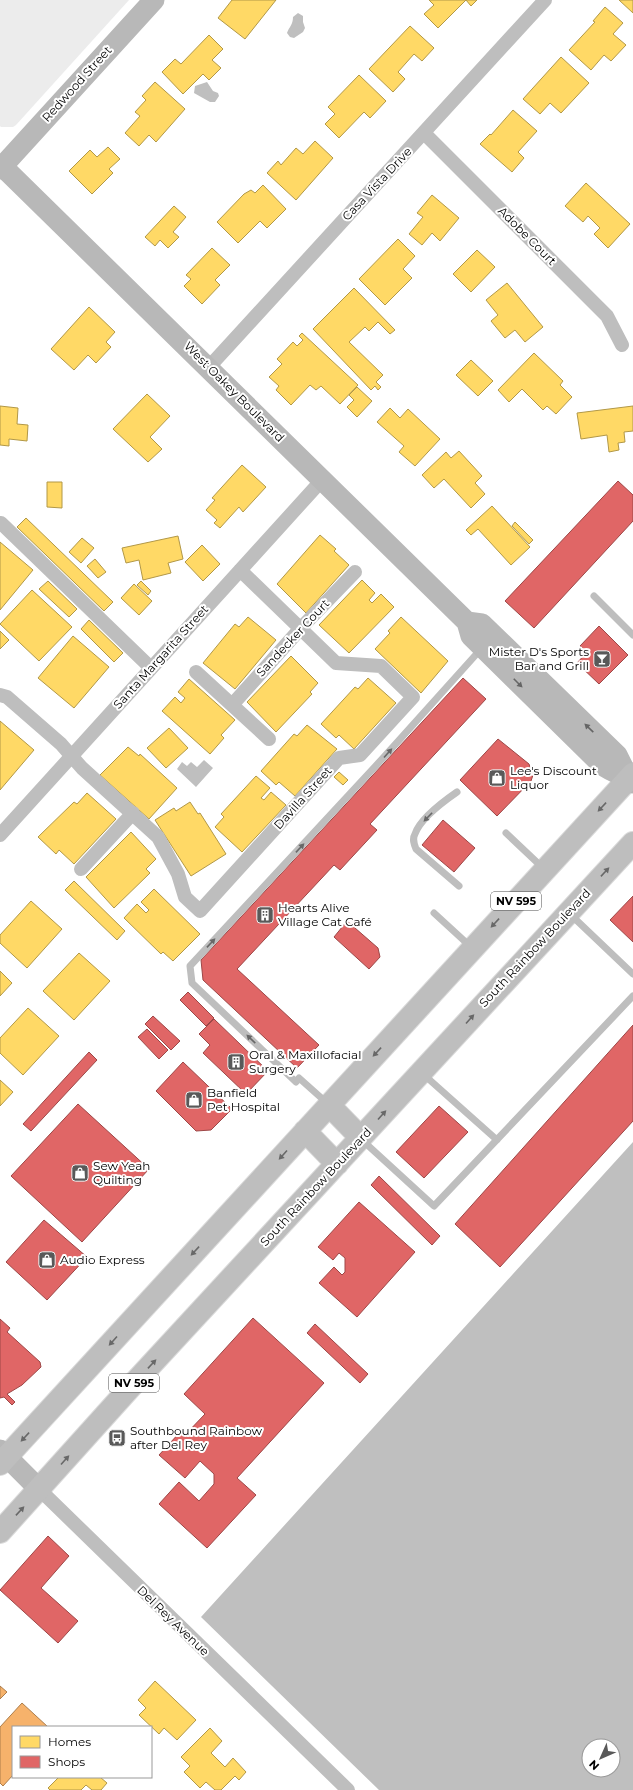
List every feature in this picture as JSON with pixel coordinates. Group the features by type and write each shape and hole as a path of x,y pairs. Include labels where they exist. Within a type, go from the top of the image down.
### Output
{"main road":[{"name":"Redwood Street","path":"1,166 154,0"},
{"name":"West Oakey Boulevard","path":"1,166 209,367 467,622 471,636 605,768 632,779"},
{"name":"West Oakey Boulevard","path":"467,622 482,624 617,755 632,779"},
{"name":"NV 595","path":"2,1457 305,1131 544,870 632,779"},
{"name":"South Rainbow Boulevard","path":"0,1532 142,1375 633,842"},
{"path":"328,1105 361,1138"},
{"path":"305,1131 337,1164"},
{"name":"Del Rey Avenue","path":"2,1457 39,1490"}],"street":[{"name":"Casa Vista Drive","path":"209,367 545,0"},
{"name":"Adobe Court","path":"424,133 607,316 622,345"},
{"name":"Santa Margarita Street","path":"0,835 322,480"},
{"path":"0,524 1,523 7,528 151,668"},
{"path":"240,570 301,628"},
{"name":"Sandecker Court","path":"232,705 301,628 354,572"},
{"name":"Davilla Street","path":"133,813 158,837 178,874 186,897 200,911 339,758 360,755 413,697 381,666 336,663 301,628"},
{"path":"196,672 269,739"},
{"path":"0,695 7,697 61,744 71,756 133,813 81,869"},
{"name":"Del Rey Avenue","path":"39,1490 348,1790"}],"lane":[{"path":"594,596 633,635"},
{"path":"328,1105 299,1078 296,1082 192,983 190,966 384,757 483,647"},
{"path":"457,792 442,802 418,827 414,834 413,842 416,849 459,886"},
{"path":"506,833 544,870"},
{"path":"568,912 633,974"},
{"path":"434,913 472,948"},
{"path":"361,1138 434,1206 633,996"},
{"path":"421,1072 497,1140"}],"shaded area":[{"path":"0,0 129,0 16,125 13,127 1,127"},
{"path":"298,13 303,16 305,28 303,32 294,38 290,37 287,33 292,24 293,17"},
{"path":"207,82 213,91 218,93 219,96 215,102 210,102 194,93 195,86"},
{"path":"204,760 213,768 196,787 177,769 182,762 187,766 191,762 197,767"},
{"path":"633,1142 633,1790 379,1790 201,1617"}],"building: Homes":[{"path":"232,0 276,0 245,39 218,18"},
{"path":"429,0 466,0 438,28 424,14 434,5"},
{"path":"466,0 477,0 471,6"},
{"path":"619,0 633,0 633,13"},
{"path":"605,7 623,23 613,34 626,45 611,61 604,55 591,70 569,50 595,22 593,21"},
{"path":"410,26 434,48 422,61 414,54 398,72 405,79 393,92 369,69"},
{"path":"209,35 223,49 212,60 221,68 209,80 203,74 183,94 162,72 175,59 181,64"},
{"path":"561,57 589,83 561,113 550,103 540,114 523,99"},
{"path":"359,75 386,101 370,118 364,112 339,138 325,124 335,114 328,107"},
{"path":"155,82 185,109 156,142 149,135 139,146 125,133 140,116 135,112 146,100 142,96"},
{"path":"513,110 537,131 518,152 524,158 512,172 480,144 490,134 491,135"},
{"path":"315,141 333,158 296,200 267,173 278,161 281,165 296,148 303,154"},
{"path":"108,147 120,159 109,169 113,173 92,194 69,171 90,150 97,157"},
{"path":"586,183 630,224 608,248 594,234 600,228 588,216 583,222 565,206"},
{"path":"263,185 286,209 267,228 260,221 238,243 217,222 244,194 251,190 255,193"},
{"path":"432,195 459,218 440,241 432,233 422,245 409,234 423,217 417,213"},
{"path":"174,206 186,217 173,232 179,237 168,248 160,240 155,246 145,237"},
{"path":"398,239 415,256 403,269 412,278 385,305 359,279"},
{"path":"212,248 230,265 215,280 220,285 202,304 184,286 191,279 186,275"},
{"path":"477,250 495,267 471,292 453,274"},
{"path":"507,283 543,327 525,342 515,330 505,338 491,321 498,315 486,300"},
{"path":"354,288 395,330 390,334 378,322 369,331 365,327 349,342 383,375 376,382 381,387 378,390 375,386 371,390 313,329"},
{"path":"89,307 115,332 106,342 111,347 96,363 88,355 74,370 51,349"},
{"path":"302,333 358,385 340,404 321,386 316,390 310,385 291,405 276,390 279,386 269,377 282,364 277,359 293,342 297,346 303,340 299,336"},
{"path":"534,353 563,381 560,385 572,397 556,414 547,406 543,410 522,389 509,402 498,390"},
{"path":"471,360 493,381 478,396 456,375"},
{"path":"357,387 372,401 357,417 347,407 354,400 349,395"},
{"path":"147,394 170,416 150,437 162,449 148,462 113,429"},
{"path":"0,406 18,408 17,424 28,425 27,441 9,439 9,446 0,445"},
{"path":"633,406 633,431 624,432 625,442 618,443 619,450 609,452 607,435 581,439 577,413"},
{"path":"390,408 400,418 408,409 440,439 415,466 399,452 404,446 377,422"},
{"path":"459,451 482,476 475,483 485,494 471,508 444,479 434,488 422,475 446,452 451,458"},
{"path":"242,465 266,487 243,512 239,507 220,528 214,523 217,520 206,510 215,500 212,498"},
{"path":"47,482 62,482 62,508 47,507"},
{"path":"492,506 530,547 511,565 478,529 471,535 466,530"},
{"path":"26,518 113,602 104,611 17,527"},
{"path":"515,522 533,540 529,544 512,526"},
{"path":"320,535 336,549 334,551 349,565 306,613 277,584"},
{"path":"178,536 183,559 168,563 171,573 143,580 139,560 126,563 122,548"},
{"path":"82,538 94,548 81,563 69,552"},
{"path":"0,542 33,570 0,610"},
{"path":"202,545 220,564 203,581 185,562"},
{"path":"95,559 106,572 98,578 87,566"},
{"path":"362,580 375,593 369,600 372,603 381,594 394,607 349,653 319,625"},
{"path":"48,581 77,609 69,617 39,589"},
{"path":"141,581 151,591 148,595 137,585"},
{"path":"134,584 152,601 139,615 121,598"},
{"path":"32,590 72,627 39,661 0,624"},
{"path":"248,617 276,640 235,689 203,663 235,624 239,627"},
{"path":"401,617 448,661 421,693 375,649 390,633 388,631"},
{"path":"89,620 123,653 114,662 81,629"},
{"path":"0,631 9,640 0,649"},
{"path":"73,636 109,667 74,708 38,678"},
{"path":"291,656 318,683 310,692 312,694 276,732 247,702"},
{"path":"368,678 396,703 354,749 339,735 336,738 321,724 355,687 358,689"},
{"path":"189,679 235,720 221,735 224,738 210,754 162,711 175,697 181,703 185,698 178,692"},
{"path":"0,721 34,750 0,790"},
{"path":"307,725 337,749 295,796 279,782 276,785 261,771 294,734 297,736"},
{"path":"169,728 188,748 166,768 147,748"},
{"path":"128,747 139,756 140,754 177,788 149,819 100,775"},
{"path":"339,772 348,780 343,785 334,777"},
{"path":"256,776 270,788 261,798 264,800 271,792 286,805 242,852 215,827 224,817 221,814"},
{"path":"87,793 116,819 74,864 59,850 56,854 38,837 74,802 77,804"},
{"path":"190,802 198,814 200,813 226,854 191,876 155,820 174,808 176,811"},
{"path":"131,832 156,859 146,869 150,873 114,908 86,877"},
{"path":"74,881 125,931 117,940 65,890"},
{"path":"154,889 200,934 173,961 163,952 161,954 124,918 137,904 146,913 149,910 141,902"},
{"path":"31,901 62,929 27,968 0,943 0,935"},
{"path":"79,953 110,981 74,1020 43,991"},
{"path":"0,971 12,983 0,996"},
{"path":"28,1008 59,1036 23,1075 0,1053 0,1038"},
{"path":"0,1080 13,1092 0,1106"},
{"path":"155,1681 196,1720 177,1740 164,1728 159,1734 139,1715 146,1708 138,1700"},
{"path":"210,1728 222,1741 211,1753 225,1767 233,1758 246,1772 239,1780 235,1776 221,1790 215,1790 206,1782 200,1788 184,1772 190,1766 181,1757"},
{"path":"58,1778 101,1778 107,1783 101,1790 92,1790 86,1785 81,1790 50,1790 48,1788"}],"building: Shops":[{"path":"618,481 633,495 633,521 534,628 505,601"},
{"name":"Mister D's Sports Bar and Grill","path":"599,626 628,655 599,684 577,663 587,652 580,646"},
{"name":"Hearts Alive Village Cat Café","path":"463,678 486,699 370,824 377,830 340,870 334,865 237,969 319,1045 297,1068 203,980 201,960"},
{"name":"Lee's Discount Liquor","path":"498,739 529,764 533,775 531,781 497,816 460,780"},
{"path":"443,820 475,848 454,872 422,845"},
{"path":"633,896 633,942 610,920"},
{"path":"347,921 378,948 380,957 369,969 334,937"},
{"path":"188,992 214,1018 206,1026 180,1000"},
{"path":"153,1016 180,1041 171,1050 145,1024"},
{"name":"Oral & Maxillofacial Surgery","path":"214,1019 268,1071 246,1094 203,1053 210,1045 199,1034"},
{"path":"633,1025 633,1121 500,1267 455,1224"},
{"path":"147,1029 168,1050 159,1059 138,1037"},
{"path":"89,1052 97,1060 31,1131 23,1124"},
{"name":"Banfield Pet Hospital","path":"183,1062 232,1109 211,1130 196,1131 156,1091"},
{"name":"Sew Yeah Quilting","path":"78,1104 149,1169 82,1242 11,1176"},
{"path":"439,1106 468,1132 424,1178 396,1152"},
{"path":"379,1176 440,1236 432,1245 371,1185"},
{"path":"359,1202 415,1252 357,1317 319,1283 334,1267 342,1275 345,1272 345,1258 339,1253 333,1260 318,1247"},
{"name":"Audio Express","path":"44,1220 87,1257 47,1300 6,1262"},
{"path":"253,1318 324,1383 237,1478 256,1495 207,1548 159,1504 179,1482 199,1501 214,1484 214,1474 200,1461 185,1478 159,1455 181,1431 185,1435 205,1414 184,1394"},
{"path":"0,1319 10,1328 7,1332 40,1362 41,1367 22,1385 7,1394 15,1402 12,1405 4,1397 0,1398"},
{"path":"315,1324 368,1374 360,1383 307,1333"},
{"path":"48,1536 69,1556 41,1588 78,1621 58,1643 0,1590"}],"building: Health":[{"path":"0,1686 7,1692 0,1699"},
{"path":"22,1703 47,1726 12,1726 12,1776 3,1786 0,1783 0,1727"}],"place":[{"name":"Mister D's Sports Bar and Grill","path":"602,659"},
{"name":"Lee's Discount Liquor","path":"497,778"},
{"name":"Hearts Alive Village Cat Café","path":"265,915"},
{"name":"Oral & Maxillofacial Surgery","path":"236,1062"},
{"name":"Banfield Pet Hospital","path":"194,1100"},
{"name":"Sew Yeah Quilting","path":"80,1173"},
{"name":"Audio Express","path":"47,1260"},
{"name":"Southbound Rainbow after Del Rey","path":"117,1438"}]}
